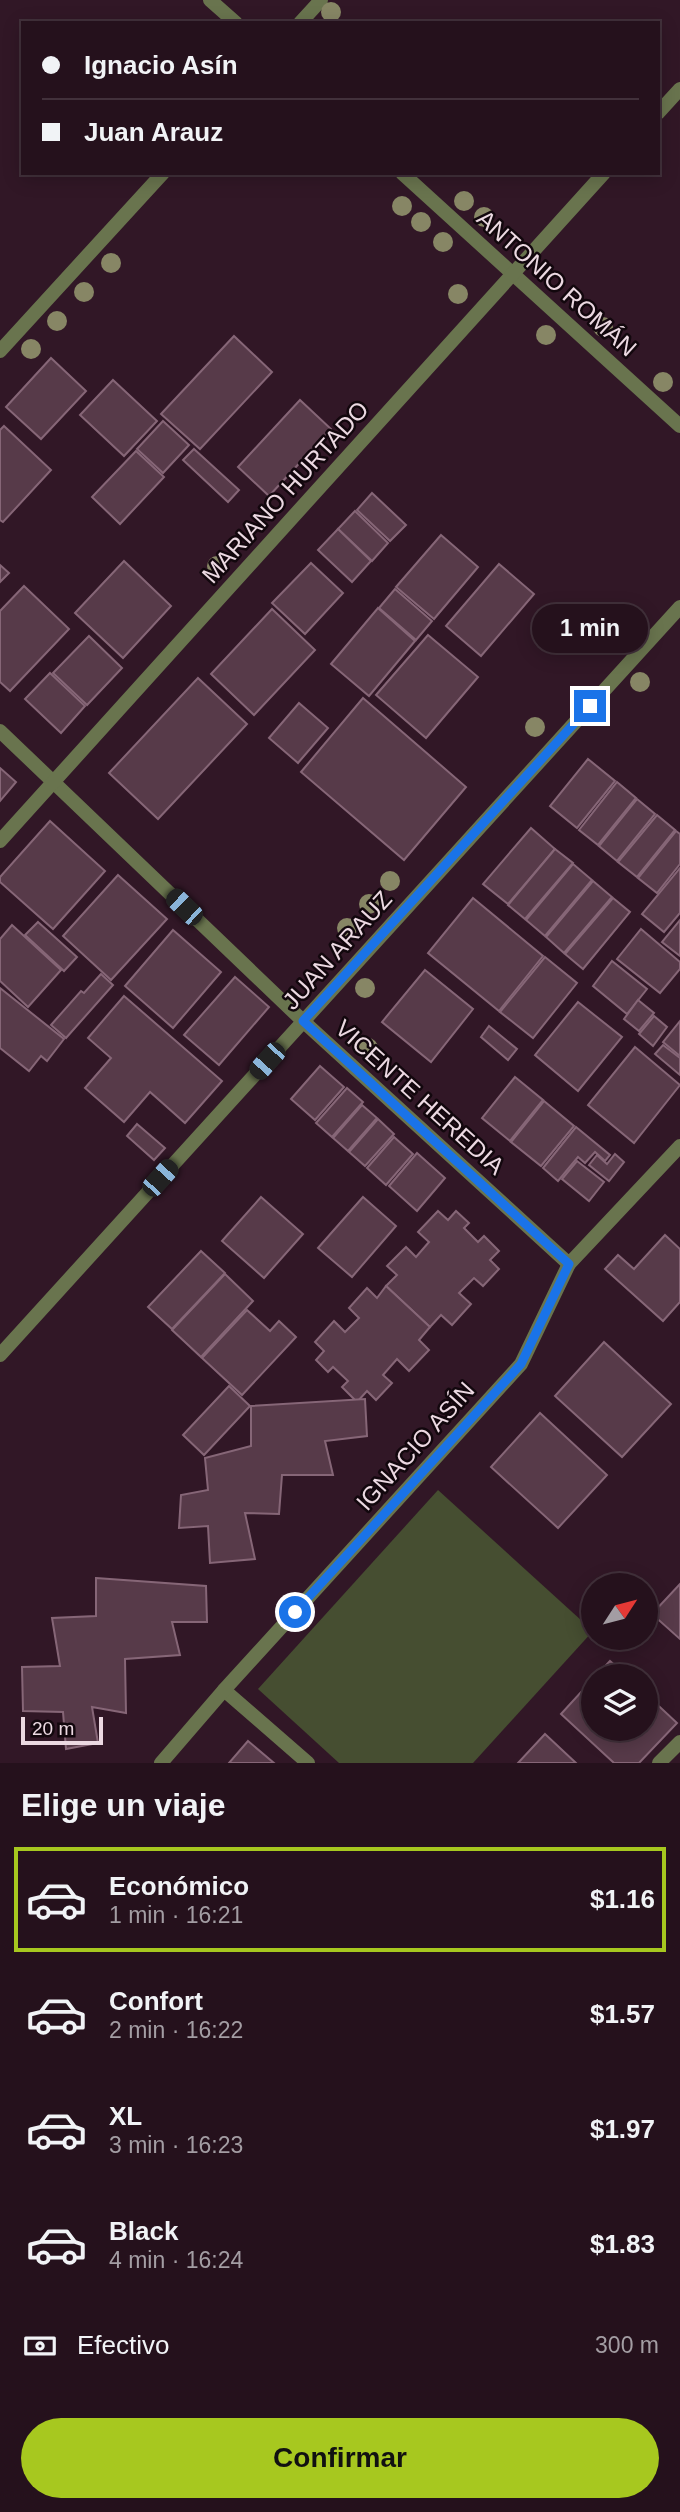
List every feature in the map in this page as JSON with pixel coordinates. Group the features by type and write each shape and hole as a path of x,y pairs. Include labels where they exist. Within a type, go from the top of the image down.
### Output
{"street":[{"path":"210,0 234,21"},
{"path":"302,21 321,0"},
{"path":"660,111 680,89"},
{"path":"0,351 161,175"},
{"name":"ANTONIO ROMÁN","path":"404,175 680,426"},
{"name":"MARIANO HURTADO","path":"0,841 602,175"},
{"name":"JUAN ARAUZ","path":"0,1355 680,607"},
{"name":"VICENTE HEREDIA","path":"0,731 303,1021 569,1264"},
{"name":"IGNACIO ASÍN","path":"161,1763 224,1690 521,1364 569,1264 680,1146"},
{"path":"224,1690 308,1763"},
{"path":"659,1763 680,1742"}],"green space":[{"path":"438,1490 581,1620 581,1644 473,1763 339,1763 258,1689"}],"building":[{"path":"234,336 272,372 200,449 161,414"},
{"path":"51,358 86,391 41,439 6,407"},
{"path":"113,380 157,421 124,456 80,415"},
{"path":"300,400 331,429 269,496 238,467"},
{"path":"163,421 189,445 163,473 137,449"},
{"path":"4,426 51,470 3,522 0,520 0,430"},
{"path":"194,449 239,490 228,502 183,460"},
{"path":"136,451 164,477 120,524 92,497"},
{"path":"372,493 406,525 390,541 357,510"},
{"path":"355,511 388,543 372,561 338,529"},
{"path":"338,529 371,561 352,582 318,550"},
{"path":"441,535 478,567 434,619 396,587"},
{"path":"124,561 171,606 123,658 75,613"},
{"path":"311,563 343,593 305,634 272,603"},
{"path":"499,564 534,594 481,656 446,626"},
{"path":"0,565 9,573 0,582"},
{"path":"24,586 69,629 10,691 0,682 0,611"},
{"path":"395,589 432,621 416,640 379,608"},
{"path":"378,608 415,641 369,696 331,664"},
{"path":"272,609 315,650 254,715 211,674"},
{"path":"428,635 478,677 426,738 376,695"},
{"path":"89,636 122,668 87,705 53,673"},
{"path":"50,673 85,706 61,733 25,699"},
{"path":"198,678 247,724 158,819 109,773"},
{"path":"363,698 466,787 404,860 301,772"},
{"path":"299,703 328,728 298,763 269,738"},
{"path":"588,759 615,781 577,828 550,806"},
{"path":"0,768 16,782 0,801"},
{"path":"617,782 636,798 598,845 579,830"},
{"path":"637,799 655,814 617,861 599,846"},
{"path":"657,815 675,830 637,877 618,862"},
{"path":"50,821 105,871 53,929 0,882 0,877"},
{"path":"531,828 555,849 508,904 483,884"},
{"path":"676,831 680,834 680,864 657,893 638,878"},
{"path":"555,849 573,863 525,919 508,905"},
{"path":"573,864 592,880 545,936 526,920"},
{"path":"680,868 680,913 664,932 642,914"},
{"path":"118,875 167,919 111,980 63,936"},
{"path":"593,881 612,897 564,953 546,937"},
{"path":"473,898 543,956 499,1011 428,953"},
{"path":"613,898 630,912 583,969 565,954"},
{"path":"680,920 680,956 662,942"},
{"path":"38,922 77,957 64,971 25,935"},
{"path":"12,925 61,970 28,1007 0,981 0,939"},
{"path":"641,929 680,962 680,969 660,993 617,959"},
{"path":"173,930 221,972 173,1028 125,986"},
{"path":"545,957 577,983 533,1038 500,1012"},
{"path":"612,961 647,989 627,1014 593,986"},
{"path":"425,970 473,1009 431,1062 382,1022"},
{"path":"101,974 113,985 66,1038 51,1025 81,991 84,993"},
{"path":"235,977 269,1007 219,1065 184,1035"},
{"path":"0,988 64,1039 47,1061 41,1056 29,1071 0,1048"},
{"path":"124,996 222,1081 185,1123 150,1092 124,1122 85,1088 111,1058 88,1038"},
{"path":"638,1000 654,1013 639,1031 624,1019"},
{"path":"578,1002 622,1037 578,1091 535,1055"},
{"path":"654,1016 667,1027 653,1046 639,1034"},
{"path":"680,1021 680,1056 663,1042"},
{"path":"489,1026 517,1049 508,1060 481,1037"},
{"path":"663,1045 680,1058 680,1075 655,1054"},
{"path":"635,1047 680,1085 634,1143 588,1105"},
{"path":"320,1066 344,1087 315,1120 291,1099"},
{"path":"515,1077 543,1100 510,1141 482,1118"},
{"path":"347,1088 363,1102 332,1137 316,1123"},
{"path":"544,1101 574,1126 541,1166 511,1142"},
{"path":"362,1105 377,1118 348,1151 333,1138"},
{"path":"378,1119 394,1134 365,1166 349,1152"},
{"path":"137,1124 165,1148 154,1160 127,1136"},
{"path":"576,1127 610,1155 605,1161 595,1152 585,1163 578,1157 558,1181 543,1168"},
{"path":"394,1137 413,1154 386,1185 367,1168"},
{"path":"417,1153 445,1178 417,1211 389,1186"},
{"path":"615,1154 624,1162 609,1181 589,1165 597,1155 607,1164"},
{"path":"577,1161 604,1182 589,1201 562,1179"},
{"path":"261,1197 303,1234 264,1278 222,1241"},
{"path":"363,1197 396,1226 352,1277 318,1248"},
{"path":"438,1211 448,1220 456,1211 469,1223 464,1228 478,1242 484,1236 499,1251 490,1260 499,1269 483,1286 474,1278 459,1293 471,1304 452,1325 441,1315 430,1327 386,1286 397,1275 387,1266 406,1247 416,1257 429,1242 418,1232"},
{"path":"665,1235 680,1249 680,1302 663,1321 605,1269 618,1255 634,1269"},
{"path":"201,1251 225,1273 172,1329 148,1307"},
{"path":"225,1274 253,1301 201,1357 172,1330"},
{"path":"386,1286 430,1327 419,1340 429,1350 409,1371 397,1359 383,1375 392,1383 376,1400 367,1391 357,1402 342,1387 348,1381 333,1367 328,1372 316,1360 324,1351 315,1342 334,1321 345,1332 359,1318 349,1308 367,1288 377,1298"},
{"path":"247,1310 270,1331 279,1321 296,1337 242,1395 202,1358"},
{"path":"604,1342 671,1404 622,1457 555,1396"},
{"path":"229,1386 250,1406 204,1455 183,1435"},
{"path":"365,1399 367,1436 325,1441 333,1475 282,1475 279,1514 245,1513 255,1559 210,1563 208,1526 179,1528 181,1495 208,1490 205,1458 251,1446 251,1406"},
{"path":"540,1413 607,1475 558,1528 491,1467"},
{"path":"96,1578 206,1586 207,1622 172,1622 180,1655 125,1659 126,1713 92,1707 98,1743 66,1749 63,1712 23,1711 22,1667 60,1666 52,1618 96,1616"},
{"path":"680,1584 680,1639 658,1619 658,1608"},
{"path":"581,1692 581,1732 561,1714"},
{"path":"658,1705 677,1723 639,1763 614,1763 590,1741 658,1741"},
{"path":"545,1734 576,1763 518,1763"},
{"path":"248,1741 274,1763 229,1763"}],"route":[{"path":"295,1612 521,1364 569,1264 303,1021 590,706"}]}
